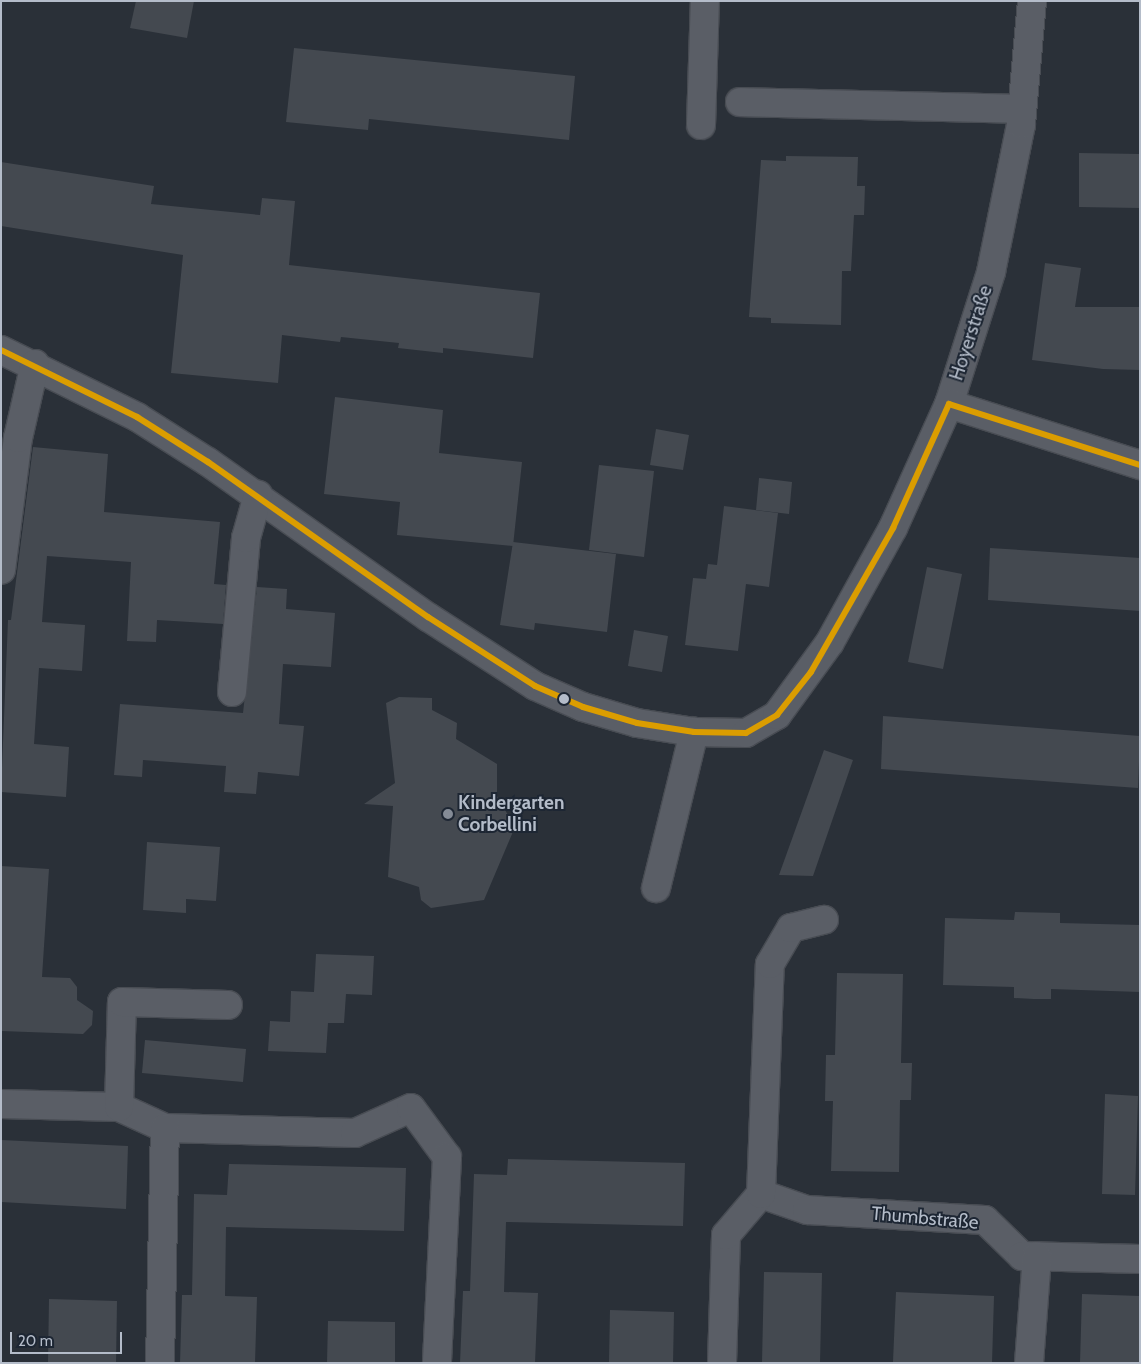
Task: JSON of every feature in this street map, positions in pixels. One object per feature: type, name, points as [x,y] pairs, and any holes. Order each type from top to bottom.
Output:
[{"type":"street","points":[[701,125],[705,1]]},
{"type":"street","name":"Hoyerstraße","points":[[1,350],[35,364],[137,417],[258,494],[428,617],[535,686],[584,707],[619,718],[694,732],[746,732],[777,716],[811,672],[893,528],[949,404],[991,272],[1022,109],[1032,1]]},
{"type":"street","points":[[740,102],[1022,109]]},
{"type":"street","points":[[1,570],[18,438],[35,364]]},
{"type":"street","points":[[949,404],[1140,465]]},
{"type":"street","points":[[232,692],[246,538],[258,494]]},
{"type":"street","points":[[656,888],[694,732]]},
{"type":"street","points":[[722,1363],[726,1235],[760,1194],[770,964],[791,928],[824,920]]},
{"type":"street","points":[[119,1107],[122,1002],[228,1006]]},
{"type":"street","points":[[1,1104],[119,1107],[165,1128],[355,1133],[411,1108],[447,1157],[437,1363]]},
{"type":"street","points":[[160,1363],[165,1128]]},
{"type":"street","name":"Thumbstraße","points":[[760,1194],[807,1210],[985,1220],[1022,1256],[1140,1259]]},
{"type":"street","points":[[1028,1363],[1037,1256]]},
{"type":"building","points":[[136,1],[194,1],[187,38],[130,28]]},
{"type":"building","points":[[294,48],[575,76],[569,140],[369,119],[368,130],[286,122]]},
{"type":"building","points":[[1079,153],[1140,154],[1140,208],[1079,207]]},
{"type":"building","points":[[786,156],[858,157],[857,186],[865,186],[864,215],[854,215],[851,271],[842,271],[841,325],[771,323],[771,318],[749,317],[761,160],[786,161]]},
{"type":"building","points":[[1,162],[154,186],[151,204],[260,215],[262,198],[295,201],[289,265],[540,293],[533,358],[443,348],[443,353],[398,348],[399,343],[341,337],[340,342],[282,335],[278,383],[171,373],[183,255],[1,226]]},
{"type":"building","points":[[1045,263],[1081,268],[1075,307],[1140,307],[1140,370],[1103,369],[1032,360]]},
{"type":"building","points":[[335,397],[443,410],[439,453],[522,462],[513,546],[397,535],[400,502],[324,494]]},
{"type":"building","points":[[656,429],[689,435],[683,470],[650,465]]},
{"type":"building","points":[[33,447],[108,454],[104,512],[220,522],[214,584],[226,585],[223,624],[157,620],[156,642],[127,641],[131,562],[47,556],[42,622],[85,625],[82,671],[39,668],[34,744],[69,747],[66,797],[1,792],[8,620],[11,620]]},
{"type":"building","points":[[599,465],[654,471],[644,557],[589,550]]},
{"type":"building","points":[[759,478],[792,482],[789,514],[756,510]]},
{"type":"building","points":[[724,506],[778,513],[769,587],[746,584],[738,651],[685,645],[693,578],[706,579],[708,564],[717,565]]},
{"type":"building","points":[[513,542],[616,554],[607,632],[535,623],[534,630],[500,625]]},
{"type":"building","points":[[990,548],[1140,558],[1140,611],[988,600]]},
{"type":"building","points":[[927,567],[962,574],[943,669],[908,662]]},
{"type":"building","points":[[257,587],[287,589],[286,609],[335,613],[331,667],[283,664],[279,724],[304,726],[299,776],[258,772],[256,794],[224,792],[226,766],[143,760],[142,777],[114,775],[120,704],[243,713]]},
{"type":"building","points":[[634,630],[668,636],[662,672],[628,666]]},
{"type":"building","name":"Kindergarten Corbellini","points":[[399,697],[432,698],[432,710],[457,723],[456,739],[497,764],[497,796],[515,827],[484,900],[431,908],[421,900],[419,887],[388,877],[393,806],[364,804],[395,783],[386,703]]},
{"type":"building","points":[[883,716],[1140,736],[1138,788],[881,769]]},
{"type":"building","points":[[824,750],[853,760],[813,876],[779,875]]},
{"type":"building","points":[[147,842],[220,847],[216,901],[186,899],[186,913],[143,910]]},
{"type":"building","points":[[1,866],[49,869],[42,977],[70,978],[77,987],[77,1000],[93,1011],[92,1025],[83,1034],[1,1031]]},
{"type":"building","points":[[1015,912],[1060,913],[1060,923],[1140,925],[1140,992],[1051,989],[1051,999],[1034,999],[1014,998],[1014,987],[943,985],[945,918],[1014,920]]},
{"type":"building","points":[[316,954],[374,956],[372,995],[346,994],[344,1023],[328,1023],[326,1053],[268,1051],[270,1021],[290,1022],[291,991],[314,992]]},
{"type":"building","points":[[837,973],[903,974],[901,1063],[912,1063],[911,1100],[900,1100],[899,1172],[831,1171],[833,1101],[825,1101],[826,1055],[835,1055]]},
{"type":"building","points":[[145,1040],[246,1049],[243,1082],[142,1073]]},
{"type":"building","points":[[1105,1094],[1138,1096],[1135,1195],[1102,1194]]},
{"type":"building","points":[[1,1140],[128,1146],[126,1209],[1,1202]]},
{"type":"building","points":[[508,1159],[685,1163],[683,1226],[506,1222],[504,1292],[538,1293],[535,1363],[460,1363],[463,1291],[470,1291],[474,1174],[507,1175]]},
{"type":"building","points":[[229,1164],[406,1168],[404,1231],[226,1227],[225,1296],[257,1297],[255,1363],[180,1363],[182,1295],[192,1295],[194,1194],[227,1195]]},
{"type":"building","points":[[764,1272],[822,1273],[820,1363],[762,1363]]},
{"type":"building","points":[[896,1292],[994,1296],[992,1363],[893,1362]]},
{"type":"building","points":[[1082,1294],[1140,1296],[1140,1363],[1080,1363]]},
{"type":"building","points":[[49,1299],[117,1301],[116,1363],[48,1363]]},
{"type":"building","points":[[610,1310],[674,1312],[673,1363],[609,1363]]},
{"type":"building","points":[[328,1321],[395,1322],[395,1363],[327,1363]]},
{"type":"transit line","points":[[1,350],[137,417],[208,462],[428,617],[535,686],[583,707],[637,723],[694,732],[746,733],[777,715],[811,672],[893,528],[949,404],[1140,465]]},
{"type":"place","name":"Kindergarten Corbellini","points":[[448,814]]}]
